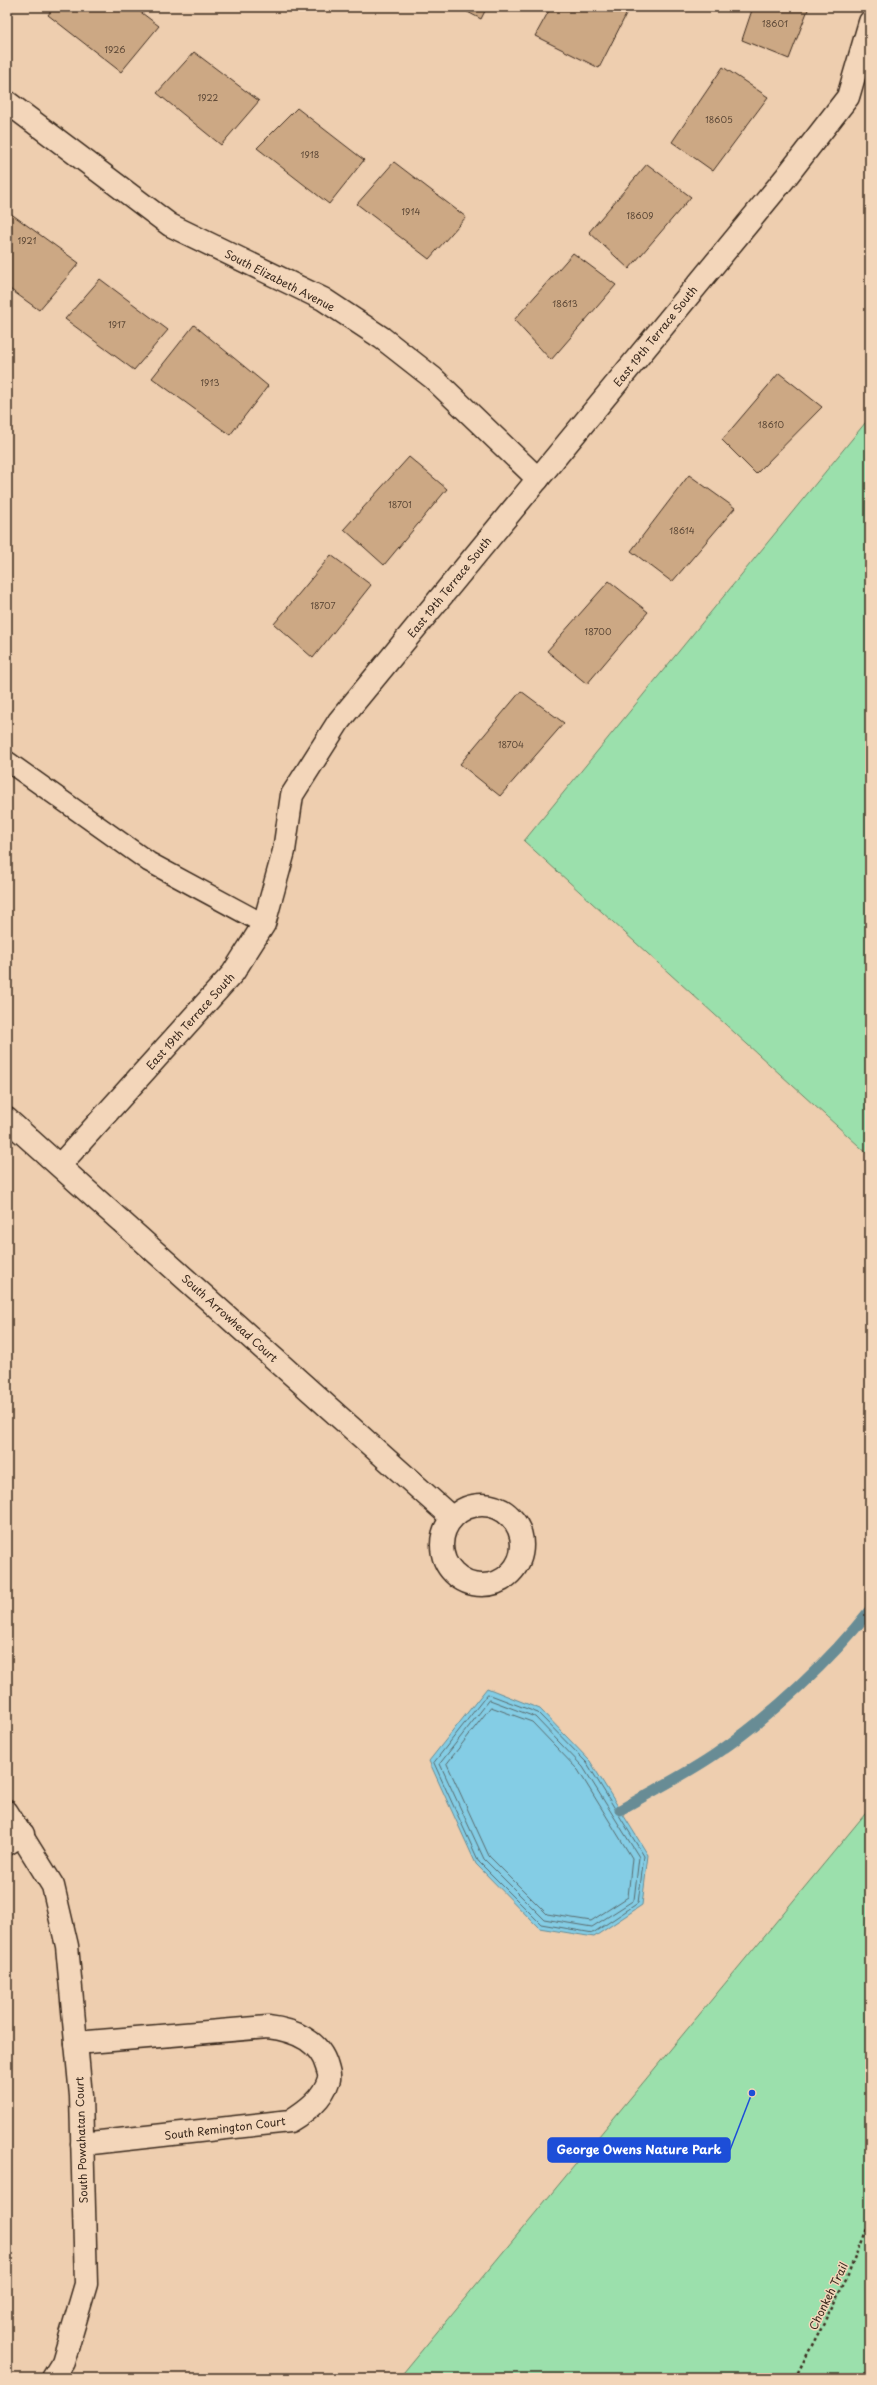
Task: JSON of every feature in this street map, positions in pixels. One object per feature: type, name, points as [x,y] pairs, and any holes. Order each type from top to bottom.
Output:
[{"type":"street","name":"East 19th Terrace South","points":[[60,1165],[233,973],[264,924],[284,851],[292,795],[339,720],[781,183],[848,97],[870,22]]},
{"type":"street","name":"South Elizabeth Avenue","points":[[7,102],[170,225],[323,299],[382,338],[433,378],[538,479]]},
{"type":"street","name":"South Arrowhead Court","points":[[7,1119],[452,1518]]},
{"type":"street","name":"South Powahatan Court","points":[[7,1812],[15,1839],[53,1886],[66,1946],[82,2096],[86,2284],[63,2362],[53,2378]]},
{"type":"street","name":"South Remington Court","points":[[76,2043],[268,2027],[286,2030],[310,2041],[324,2056],[330,2078],[317,2100],[307,2110],[290,2121],[82,2144]]},
{"type":"lane","points":[[7,761],[149,862],[264,924]]},
{"type":"path","name":"Chonkeh Trail","points":[[795,2378],[847,2278],[870,2218]]},
{"type":"green space","points":[[870,417],[870,1156],[524,841]]},
{"type":"green space","points":[[870,1808],[870,2378],[399,2378]]},
{"type":"water","points":[[487,1688],[540,1709],[590,1761],[648,1855],[642,1905],[594,1937],[539,1928],[476,1864],[429,1761]]},
{"type":"building","points":[[54,7],[134,7],[159,26],[121,72],[48,15]]},
{"type":"building","points":[[458,7],[487,7],[481,19]]},
{"type":"building","points":[[551,7],[630,7],[599,68],[535,36]]},
{"type":"building","points":[[753,7],[809,7],[789,59],[742,40]]},
{"type":"building","points":[[194,52],[259,101],[221,145],[157,93]]},
{"type":"building","points":[[723,67],[768,97],[713,171],[672,142]]},
{"type":"building","points":[[297,108],[364,160],[329,204],[257,148]]},
{"type":"building","points":[[394,162],[466,217],[429,259],[357,204]]},
{"type":"building","points":[[647,164],[691,197],[629,269],[589,232]]},
{"type":"building","points":[[10,213],[79,263],[39,310],[7,287],[7,218]]},
{"type":"building","points":[[573,253],[616,285],[551,360],[514,320]]},
{"type":"building","points":[[100,279],[168,330],[134,370],[65,319]]},
{"type":"building","points":[[194,325],[268,386],[230,435],[152,378]]},
{"type":"building","points":[[779,373],[822,407],[756,474],[722,440]]},
{"type":"building","points":[[409,457],[447,489],[384,565],[344,529]]},
{"type":"building","points":[[689,475],[735,508],[672,582],[631,551]]},
{"type":"building","points":[[331,555],[371,585],[313,658],[274,624]]},
{"type":"building","points":[[609,581],[648,612],[587,684],[547,651]]},
{"type":"building","points":[[521,691],[564,723],[500,796],[460,764]]},
{"type":"waterway","points":[[620,1810],[706,1761],[758,1722],[799,1687],[837,1649],[870,1610]]},
{"type":"place","name":"George Owens Nature Park","points":[[752,2093]]}]
